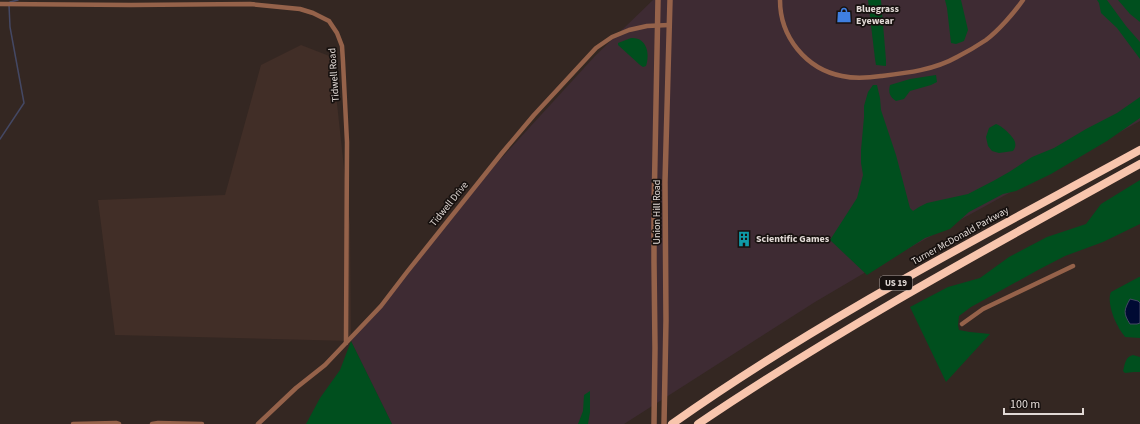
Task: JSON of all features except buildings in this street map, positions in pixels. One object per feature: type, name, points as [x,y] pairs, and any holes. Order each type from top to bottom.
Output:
[{"type":"highway","name":"Turner McDonald Parkway","points":[[672,424],[765,362],[853,308],[1140,149]]},
{"type":"highway","name":"US 19","points":[[698,424],[789,364],[861,321],[1140,164]]},
{"type":"street","name":"Union Hill Road","points":[[654,424],[656,348],[654,209],[658,0]]},
{"type":"street","name":"Union Hill Road","points":[[664,424],[666,320],[665,182],[670,0]]},
{"type":"street","points":[[780,0],[781,17],[785,28],[792,42],[804,57],[820,68],[834,74],[850,78],[860,78],[913,72],[933,67],[957,57],[986,40],[1000,28],[1023,0]]},
{"type":"street","name":"Tidwell Road","points":[[0,4],[250,4],[300,9],[313,13],[329,21],[337,32],[342,46],[343,62],[347,142],[346,343]]},
{"type":"street","name":"Tidwell Drive","points":[[258,424],[296,388],[325,365],[381,306],[502,152],[591,53],[607,40],[618,34],[640,27],[669,25]]},
{"type":"street","points":[[962,324],[983,309],[1073,266]]},
{"type":"street","points":[[73,424],[119,424]]},
{"type":"street","points":[[152,424],[202,424]]},
{"type":"shaded area","points":[[653,0],[1140,0],[1140,121],[871,269],[815,302],[624,424],[392,424],[351,341],[476,186],[595,56]]},
{"type":"shaded area","points":[[301,45],[332,57],[350,224],[351,341],[115,335],[98,200],[225,195],[261,65]]},
{"type":"green space","points":[[868,0],[881,0],[886,66],[876,65]]},
{"type":"green space","points":[[945,0],[961,0],[968,30],[964,41],[956,44],[951,43]]},
{"type":"green space","points":[[1097,0],[1107,0],[1140,42],[1140,59],[1117,28],[1101,13]]},
{"type":"green space","points":[[1118,0],[1140,0],[1140,22],[1130,14]]},
{"type":"green space","points":[[631,38],[636,38],[644,43],[648,56],[646,66],[643,67],[640,65],[618,45],[618,43]]},
{"type":"green space","points":[[936,75],[937,82],[910,91],[904,99],[896,101],[890,94],[890,85],[910,79]]},
{"type":"green space","points":[[873,85],[877,85],[881,110],[896,155],[910,208],[913,211],[927,203],[968,194],[1009,172],[1032,157],[1054,148],[1117,113],[1140,97],[1140,118],[1107,141],[1051,174],[1016,191],[1003,194],[969,212],[950,229],[925,238],[867,275],[830,240],[857,198],[863,175],[861,150],[864,106],[868,92]]},
{"type":"green space","points":[[996,124],[1007,132],[1014,140],[1015,148],[1013,151],[999,153],[992,151],[988,146],[986,137],[989,128]]},
{"type":"green space","points":[[1140,180],[1140,224],[1103,242],[1065,256],[971,307],[959,316],[959,330],[990,334],[946,382],[910,307],[948,287],[980,278],[1009,257],[1047,237],[1086,224],[1101,204]]},
{"type":"green space","points":[[1139,277],[1140,338],[1125,337],[1116,323],[1110,304],[1110,295],[1111,292]]},
{"type":"green space","points":[[351,341],[392,424],[306,424],[320,398],[340,370]]},
{"type":"green space","points":[[1133,355],[1140,357],[1140,372],[1125,373],[1123,371],[1126,361],[1128,357]]},
{"type":"green space","points":[[590,391],[590,412],[588,424],[578,424],[583,411],[584,395]]},
{"type":"water","points":[[1130,299],[1140,303],[1140,323],[1130,324],[1126,317],[1125,312]]},
{"type":"waterway","points":[[10,2],[18,0]]},
{"type":"waterway","points":[[0,139],[24,103],[10,27],[9,5]]},
{"type":"place","name":"Bluegrass Eyewear","points":[[844,15]]},
{"type":"place","name":"Scientific Games","points":[[744,239]]}]
